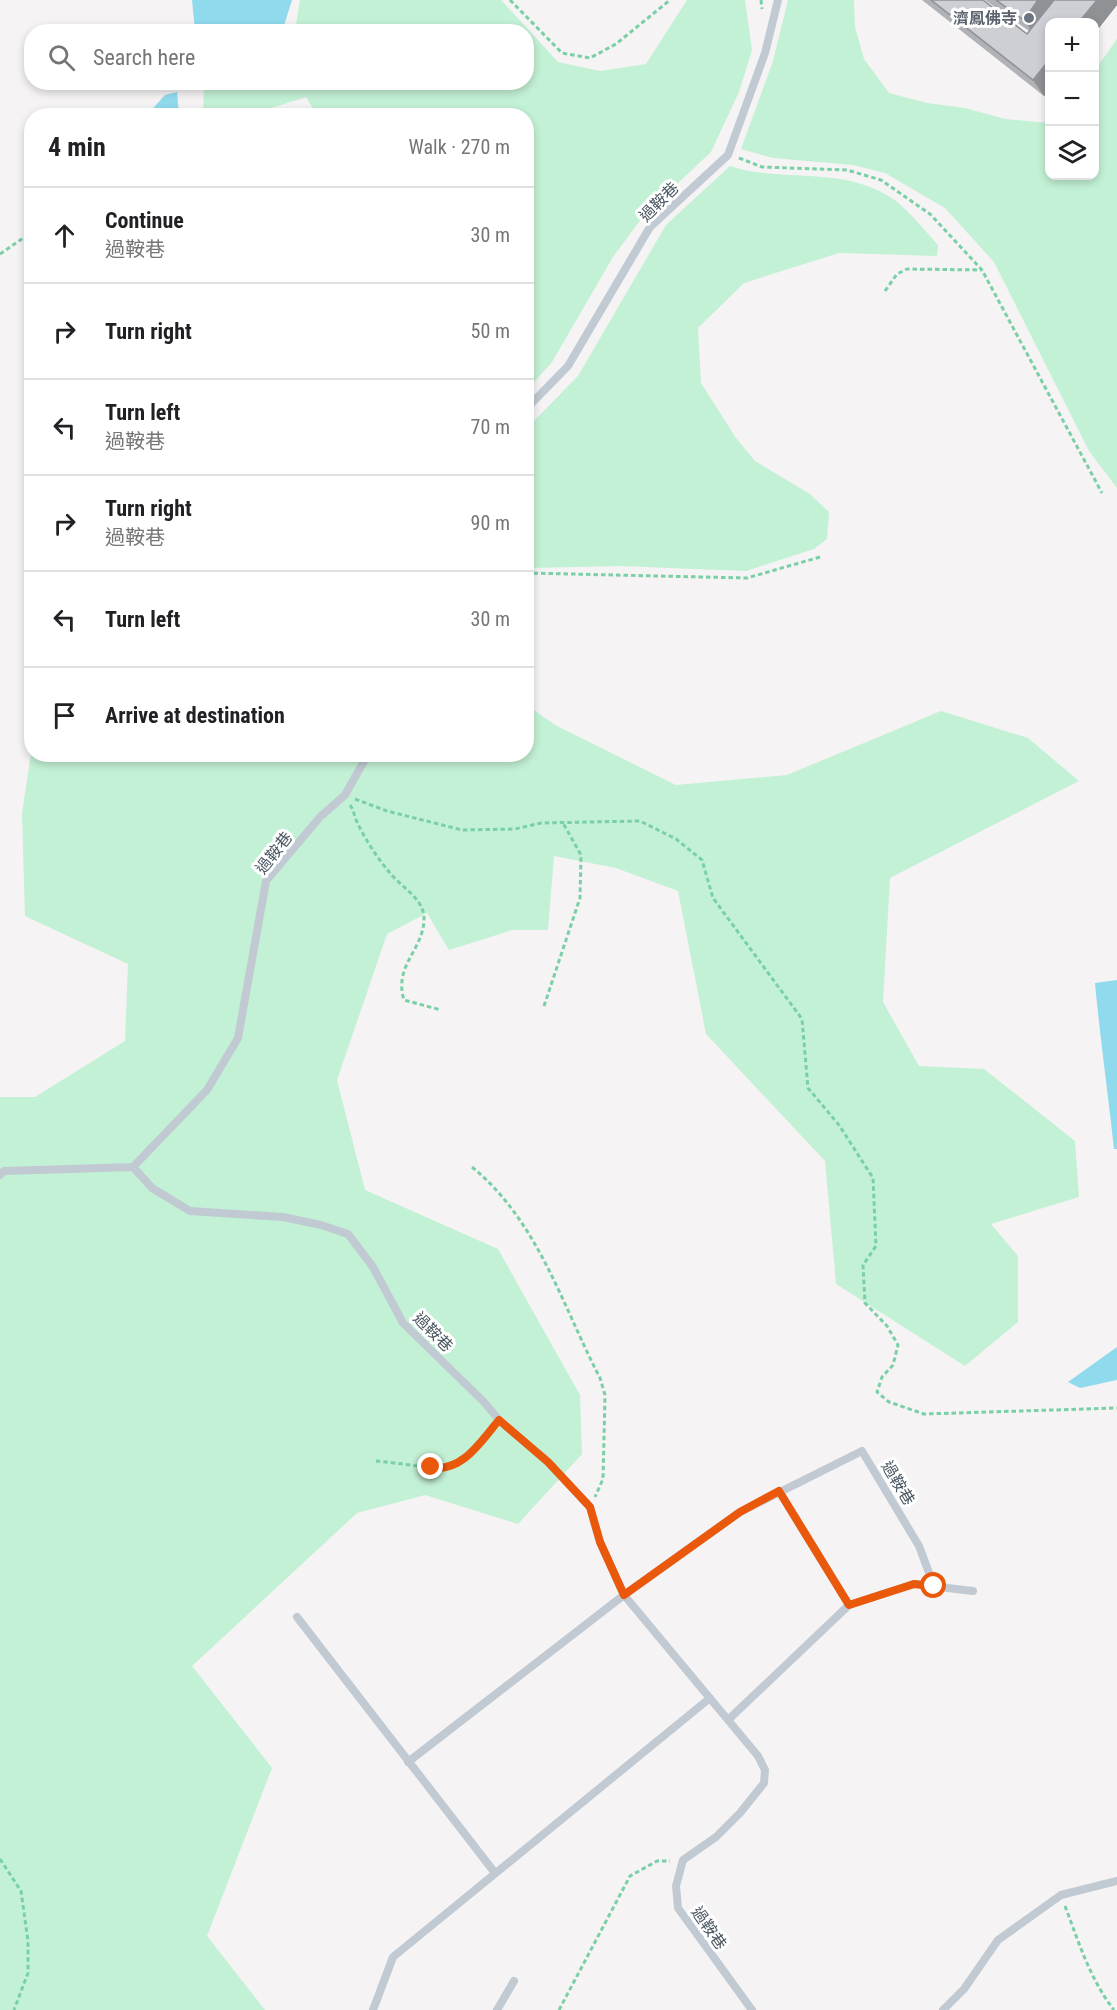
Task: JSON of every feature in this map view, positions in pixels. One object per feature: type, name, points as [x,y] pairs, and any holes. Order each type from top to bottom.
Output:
[{"type":"lane","name":"過鞍巷","points":[[534,402],[568,366],[650,227],[728,155],[765,53],[778,0]]},
{"type":"lane","name":"過鞍巷","points":[[364,762],[345,795],[320,817],[266,881],[238,1038],[207,1090],[133,1167],[152,1188],[190,1211],[283,1217],[321,1225],[348,1234],[373,1267],[403,1323],[499,1420],[548,1462],[590,1507],[600,1542],[624,1595],[758,1756],[765,1770],[764,1783],[732,1821],[684,1860],[676,1886],[678,1908],[752,2010]]},
{"type":"lane","points":[[0,1174],[4,1171],[133,1167]]},
{"type":"lane","name":"過鞍巷","points":[[408,1762],[624,1595],[740,1512],[862,1451],[919,1546],[934,1586]]},
{"type":"lane","points":[[779,1491],[849,1605]]},
{"type":"lane","points":[[728,1720],[849,1605],[914,1584],[972,1591]]},
{"type":"lane","points":[[297,1617],[495,1873]]},
{"type":"lane","points":[[373,2010],[393,1957],[710,1698]]},
{"type":"lane","points":[[943,2010],[964,1989],[998,1940],[1061,1895],[1117,1881]]},
{"type":"lane","points":[[497,2010],[514,1981]]},
{"type":"path","points":[[510,0],[534,24]]},
{"type":"path","points":[[534,24],[562,53],[590,58],[615,44],[670,0]]},
{"type":"path","points":[[728,155],[762,167],[847,170],[880,180],[930,214],[982,270],[1102,493]]},
{"type":"path","points":[[0,254],[24,238]]},
{"type":"path","points":[[885,291],[897,274],[907,269],[982,270]]},
{"type":"path","points":[[534,573],[747,578],[820,557]]},
{"type":"path","points":[[345,795],[387,811],[462,830],[515,829],[541,823],[640,821],[676,839],[702,860],[713,898],[802,1019],[808,1088],[839,1125],[873,1178],[876,1246],[863,1265],[865,1303],[887,1326],[898,1345],[893,1365],[882,1377],[877,1392],[889,1402],[924,1414],[1117,1408]]},
{"type":"path","points":[[345,795],[357,822],[385,866],[418,901],[424,916],[419,941],[405,964],[400,988],[404,1000],[441,1010]]},
{"type":"path","points":[[544,1006],[580,898],[581,855],[563,823]]},
{"type":"path","points":[[472,1167],[507,1199],[540,1251],[600,1378],[605,1395],[603,1479],[590,1507]]},
{"type":"path","points":[[376,1461],[418,1464],[444,1469],[458,1464],[499,1420]]},
{"type":"path","points":[[0,1859],[21,1891],[28,1941],[28,1974],[14,2010]]},
{"type":"path","points":[[558,2010],[630,1876],[657,1861],[684,1860]]},
{"type":"path","points":[[1061,1895],[1085,1960],[1102,1994],[1114,2010]]},
{"type":"green space","points":[[300,0],[501,0],[523,24],[296,24]]},
{"type":"green space","points":[[687,0],[745,0],[752,50],[739,92],[711,152],[644,215],[613,257],[552,362],[534,382],[534,108],[313,108],[306,97],[271,108],[203,108],[204,90],[534,90],[534,36],[558,62],[600,71],[646,64]]},
{"type":"green space","points":[[788,0],[854,0],[855,27],[864,59],[889,93],[927,103],[965,108],[1005,119],[1045,123],[1045,180],[1099,180],[1099,64],[1117,39],[1117,488],[1089,451],[994,262],[945,208],[885,173],[853,165],[773,158],[741,149],[773,61]]},
{"type":"green space","points":[[730,166],[772,174],[835,178],[856,182],[896,201],[938,245],[937,256],[839,253],[744,283],[698,328],[701,383],[736,438],[755,461],[810,494],[829,512],[827,539],[814,549],[746,571],[620,566],[534,568],[534,421],[578,376],[666,225]]},
{"type":"green space","points":[[534,710],[555,725],[676,785],[787,775],[941,711],[1028,738],[1079,781],[890,878],[883,1002],[919,1066],[984,1069],[1075,1141],[1079,1197],[991,1224],[1018,1256],[1018,1322],[965,1366],[836,1284],[825,1161],[706,1034],[678,891],[616,868],[554,856],[548,930],[512,930],[449,950],[427,913],[387,934],[337,1080],[365,1190],[498,1249],[580,1395],[582,1454],[518,1524],[425,1495],[357,1513],[192,1666],[272,1768],[207,1936],[265,2010],[0,2010],[0,1097],[35,1097],[125,1041],[128,964],[25,916],[22,813],[30,762],[534,762]]},
{"type":"water","points":[[192,0],[292,0],[284,24],[194,24]]},
{"type":"water","points":[[177,92],[178,108],[153,108],[165,95]]},
{"type":"water","points":[[1117,980],[1117,1149],[1114,1149],[1095,983]]},
{"type":"water","points":[[1117,1347],[1117,1380],[1080,1388],[1068,1382]]},
{"type":"building","points":[[931,0],[983,0],[1027,34],[1054,0],[1097,0],[1082,18],[1045,18],[1045,65],[1033,80]]},
{"type":"building","points":[[996,0],[1038,0],[1024,20]]},
{"type":"place","name":"濟鳳佛寺","points":[[1029,18]]},
{"type":"route","points":[[431,1467],[444,1469],[458,1464],[499,1420],[548,1462],[590,1507],[600,1542],[624,1595],[740,1512],[779,1491],[849,1605],[914,1584],[934,1586]]}]
